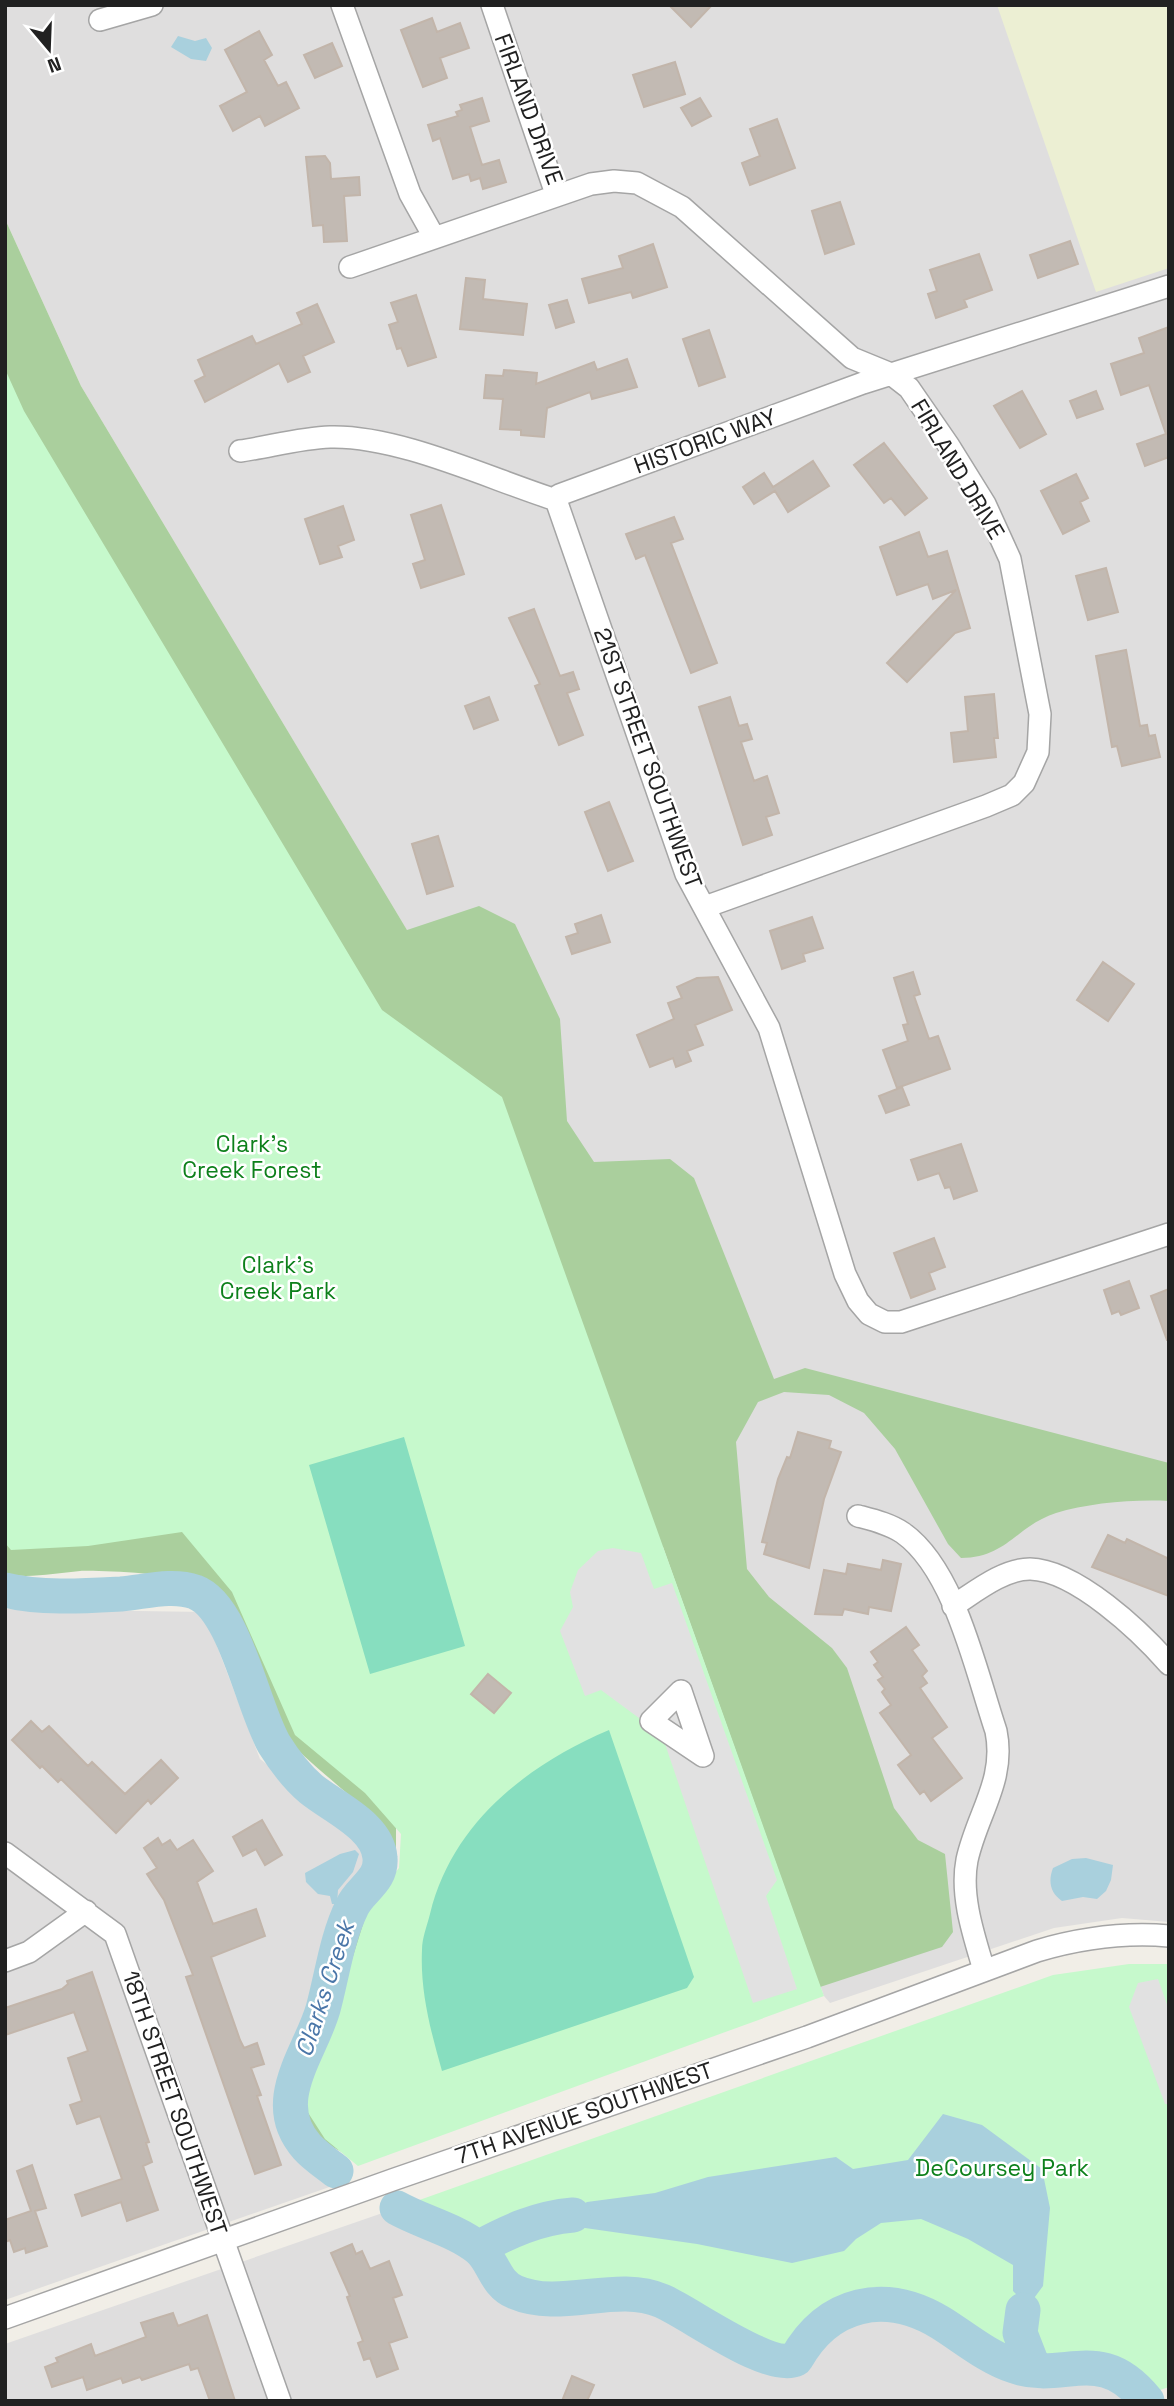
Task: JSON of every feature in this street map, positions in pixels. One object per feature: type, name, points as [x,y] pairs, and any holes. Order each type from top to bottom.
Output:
[{"type":"street","points":[[100,20],[152,5]]},
{"type":"street","points":[[342,5],[410,194],[434,237]]},
{"type":"street","name":"FIRLAND DRIVE","points":[[492,5],[556,194],[614,181],[637,183],[664,197],[706,227],[852,359],[891,374],[909,388],[950,446],[985,504],[1010,559],[1040,714],[1038,752],[1034,767],[1024,783],[1012,794],[995,802],[705,907]]},
{"type":"street","points":[[350,267],[556,194]]},
{"type":"street","name":"HISTORIC WAY","points":[[556,500],[559,495],[891,374],[1169,286]]},
{"type":"street","points":[[240,451],[329,437],[355,439],[413,451],[556,500]]},
{"type":"street","name":"21ST STREET SOUTHWEST","points":[[556,500],[686,874],[762,1012],[845,1274],[858,1301],[877,1319],[891,1323],[925,1315],[1169,1234]]},
{"type":"street","points":[[858,1516],[903,1533],[924,1554],[953,1606],[999,1747],[996,1779],[966,1862],[965,1892],[984,1970]]},
{"type":"street","points":[[953,1606],[984,1586],[1010,1574],[1030,1569],[1052,1575],[1096,1598],[1122,1617],[1169,1664]]},
{"type":"street","points":[[681,1691],[703,1756],[651,1721],[681,1691]]},
{"type":"street","name":"18TH STREET SOUTHWEST","points":[[5,1853],[115,1934],[280,2401]]},
{"type":"street","points":[[5,1961],[29,1952],[86,1911]]},
{"type":"street","name":"7TH AVENUE SOUTHWEST","points":[[5,2318],[337,2199],[807,2037],[984,1970],[1071,1941],[1144,1934],[1169,1936]]},
{"type":"shaded area","points":[[5,5],[1169,5],[1169,1922],[1122,1918],[1054,1928],[830,2003],[824,1996],[502,1097],[438,982],[81,386],[5,219]]},
{"type":"shaded area","points":[[613,1548],[641,1553],[654,1589],[672,1583],[777,1880],[766,1896],[797,1989],[753,2003],[662,1735],[601,1690],[585,1696],[560,1631],[573,1607],[570,1592],[578,1570],[598,1551]]},
{"type":"shaded area","points":[[5,1609],[204,1612],[260,1759],[365,1842],[372,1869],[347,1898],[279,2095],[287,2132],[341,2183],[5,2300]]},
{"type":"shaded area","points":[[1158,1979],[1169,2010],[1169,2104],[1165,2104],[1129,2007],[1138,1983]]},
{"type":"shaded area","points":[[397,2208],[478,2248],[499,2280],[520,2294],[563,2298],[632,2293],[659,2299],[750,2350],[779,2361],[796,2359],[813,2331],[843,2313],[857,2307],[898,2306],[917,2311],[993,2357],[1016,2367],[1096,2368],[1113,2372],[1128,2381],[1147,2401],[5,2401],[5,2344]]},
{"type":"green space","points":[[997,5],[1169,5],[1169,268],[1096,292]]},
{"type":"green space","name":"Clark's Creek Park","points":[[5,219],[81,386],[407,930],[479,906],[515,924],[560,1019],[567,1121],[594,1162],[670,1159],[694,1178],[774,1379],[805,1368],[1169,1463],[1169,1501],[1112,1502],[1056,1513],[1042,1519],[990,1553],[961,1558],[948,1544],[895,1449],[864,1413],[829,1395],[784,1392],[758,1402],[736,1442],[747,1569],[769,1597],[832,1648],[847,1668],[894,1808],[918,1840],[945,1854],[953,1932],[942,1947],[820,1987],[663,1547],[396,1820],[396,1880],[346,2154],[325,2142],[308,2126],[301,2110],[300,2090],[329,2020],[355,1918],[391,1866],[391,1845],[385,1833],[360,1805],[284,1735],[240,1629],[231,1613],[207,1589],[191,1581],[169,1576],[136,1573],[80,1571],[33,1576],[5,1574]]},
{"type":"green space","name":"Clark's Creek Park","points":[[5,369],[24,411],[382,1010],[502,1097],[824,1996],[358,2166],[325,2139],[305,2108],[307,2075],[329,2033],[370,1902],[399,1868],[401,1834],[365,1793],[295,1735],[232,1592],[182,1532],[88,1546],[11,1550],[5,1543]]},
{"type":"green space","points":[[404,1437],[465,1646],[370,1674],[309,1465]]},
{"type":"green space","points":[[609,1730],[694,1977],[687,1988],[442,2071],[427,2012],[422,1966],[424,1936],[441,1881],[456,1852],[475,1825],[497,1801],[550,1761]]},
{"type":"green space","name":"DeCoursey Park","points":[[1129,1964],[1169,1964],[1169,2387],[1142,2396],[1126,2382],[1097,2370],[1037,2370],[1008,2365],[940,2323],[919,2312],[898,2306],[878,2304],[841,2314],[824,2325],[809,2340],[796,2359],[784,2361],[768,2357],[749,2350],[675,2307],[645,2296],[609,2294],[555,2299],[520,2294],[500,2280],[489,2260],[478,2248],[459,2236],[397,2208],[1053,1975]]},
{"type":"water","points":[[178,36],[195,41],[206,38],[212,48],[206,61],[191,59],[171,47]]},
{"type":"water","points":[[355,1850],[359,1854],[353,1872],[338,1890],[337,1904],[332,1904],[330,1896],[318,1894],[306,1882],[305,1873],[340,1854]]},
{"type":"water","points":[[1086,1858],[1113,1865],[1106,1891],[1097,1899],[1083,1897],[1062,1901],[1051,1886],[1053,1868],[1072,1859]]},
{"type":"water","points":[[943,2114],[982,2125],[1042,2169],[1050,2208],[1043,2286],[1026,2309],[1023,2310],[1020,2298],[1013,2291],[1013,2265],[968,2239],[921,2219],[881,2223],[856,2239],[844,2251],[792,2263],[697,2244],[585,2228],[576,2223],[573,2215],[576,2208],[587,2202],[655,2193],[708,2177],[836,2157],[853,2169],[908,2160]]},
{"type":"building","points":[[669,5],[712,5],[691,27]]},
{"type":"building","points":[[432,18],[437,32],[460,23],[469,48],[440,58],[447,78],[423,87],[401,30]]},
{"type":"building","points":[[259,31],[272,55],[264,60],[278,86],[286,82],[299,108],[265,126],[260,116],[233,131],[220,106],[247,92],[225,50]]},
{"type":"building","points":[[332,43],[342,66],[315,78],[304,55]]},
{"type":"building","points":[[675,62],[685,94],[644,107],[633,75]]},
{"type":"building","points":[[482,98],[489,121],[470,127],[482,165],[499,160],[506,182],[483,189],[480,178],[471,181],[469,174],[453,179],[440,138],[433,141],[428,125],[458,116],[456,112],[462,110],[460,105]]},
{"type":"building","points":[[700,98],[711,116],[692,126],[681,108]]},
{"type":"building","points":[[777,119],[795,168],[750,185],[742,163],[760,156],[750,129]]},
{"type":"building","points":[[325,156],[330,163],[331,179],[359,177],[360,195],[344,196],[347,241],[324,242],[323,225],[313,226],[306,157]]},
{"type":"building","points":[[840,202],[854,244],[825,254],[812,211]]},
{"type":"building","points":[[1070,241],[1078,264],[1038,278],[1030,255]]},
{"type":"building","points":[[653,244],[667,287],[633,298],[631,292],[589,303],[582,279],[623,268],[619,256]]},
{"type":"building","points":[[979,254],[992,290],[964,300],[967,307],[936,318],[928,294],[937,291],[930,270]]},
{"type":"building","points":[[466,278],[485,280],[483,299],[527,304],[523,335],[460,329]]},
{"type":"building","points":[[416,295],[436,357],[408,366],[401,348],[397,349],[389,325],[398,322],[391,303]]},
{"type":"building","points":[[567,300],[574,322],[556,328],[549,305]]},
{"type":"building","points":[[317,304],[334,342],[303,356],[310,372],[288,382],[279,363],[205,402],[195,381],[205,376],[198,360],[252,336],[256,344],[302,324],[297,313]]},
{"type":"building","points":[[1169,327],[1169,457],[1145,466],[1137,444],[1166,434],[1149,385],[1121,395],[1111,364],[1144,353],[1139,338]]},
{"type":"building","points":[[709,330],[725,377],[699,386],[683,339]]},
{"type":"building","points":[[627,359],[637,387],[592,399],[590,392],[547,408],[544,437],[521,435],[521,430],[500,429],[503,399],[484,398],[486,375],[503,376],[504,370],[537,373],[536,384],[594,362],[597,370]]},
{"type":"building","points":[[1022,391],[1046,434],[1020,448],[994,406]]},
{"type":"building","points":[[1096,391],[1103,409],[1077,418],[1070,401]]},
{"type":"building","points":[[884,443],[927,498],[905,515],[891,498],[884,503],[854,465]]},
{"type":"building","points":[[813,461],[829,486],[788,512],[775,491],[754,504],[743,487],[764,473],[773,487]]},
{"type":"building","points":[[1076,474],[1088,498],[1080,502],[1089,521],[1063,534],[1041,491]]},
{"type":"building","points":[[441,505],[464,574],[421,588],[413,564],[425,560],[411,515]]},
{"type":"building","points":[[343,506],[354,540],[338,546],[342,557],[320,564],[305,519]]},
{"type":"building","points":[[674,517],[683,539],[671,543],[717,663],[691,673],[645,555],[636,559],[626,534]]},
{"type":"building","points":[[919,532],[928,557],[947,551],[970,628],[955,633],[907,682],[887,663],[956,590],[933,599],[928,584],[897,595],[880,547]]},
{"type":"building","points":[[1106,568],[1118,612],[1088,620],[1076,576]]},
{"type":"building","points":[[534,609],[560,676],[573,672],[579,689],[567,693],[583,735],[559,745],[535,686],[540,684],[509,618]]},
{"type":"building","points":[[1126,650],[1140,726],[1147,725],[1149,736],[1155,735],[1160,757],[1122,766],[1117,746],[1112,747],[1096,656]]},
{"type":"building","points":[[994,694],[998,738],[994,738],[996,757],[954,762],[951,733],[968,731],[965,697]]},
{"type":"building","points":[[489,697],[498,720],[474,729],[465,706]]},
{"type":"building","points":[[730,697],[739,726],[747,724],[752,739],[741,742],[754,781],[767,776],[779,813],[766,817],[772,835],[743,845],[699,707]]},
{"type":"building","points":[[609,802],[633,861],[608,871],[585,812]]},
{"type":"building","points":[[438,836],[453,886],[427,894],[412,844]]},
{"type":"building","points":[[601,915],[610,942],[572,954],[566,937],[578,933],[575,924]]},
{"type":"building","points":[[812,917],[823,948],[803,954],[805,961],[782,969],[770,931]]},
{"type":"building","points":[[1103,962],[1134,984],[1108,1021],[1077,1000]]},
{"type":"building","points":[[913,972],[920,994],[914,996],[929,1039],[938,1036],[950,1069],[897,1088],[883,1050],[908,1041],[903,1025],[908,1024],[894,978]]},
{"type":"building","points":[[718,977],[732,1010],[695,1025],[703,1045],[687,1051],[691,1061],[676,1067],[673,1058],[650,1067],[637,1035],[674,1019],[668,1003],[682,998],[677,987],[697,978]]},
{"type":"building","points":[[902,1087],[909,1105],[886,1113],[879,1096]]},
{"type":"building","points":[[961,1144],[977,1191],[954,1199],[950,1187],[945,1188],[939,1173],[918,1180],[911,1160]]},
{"type":"building","points":[[934,1238],[945,1267],[929,1273],[935,1289],[911,1298],[894,1253]]},
{"type":"building","points":[[1129,1281],[1139,1308],[1121,1315],[1119,1311],[1112,1314],[1104,1290]]},
{"type":"building","points":[[1169,1289],[1169,1340],[1167,1340],[1151,1296]]},
{"type":"building","points":[[798,1432],[831,1441],[829,1448],[841,1452],[824,1499],[809,1568],[764,1554],[767,1543],[762,1542],[778,1479],[787,1457],[790,1458]]},
{"type":"building","points":[[1108,1535],[1125,1543],[1127,1539],[1169,1559],[1169,1596],[1092,1567]]},
{"type":"building","points":[[883,1560],[901,1564],[891,1611],[869,1607],[868,1614],[844,1609],[842,1615],[815,1614],[824,1570],[846,1574],[848,1564],[881,1570]]},
{"type":"building","points":[[906,1627],[919,1645],[912,1650],[927,1671],[922,1676],[927,1683],[920,1688],[947,1727],[932,1738],[962,1778],[931,1801],[924,1791],[920,1794],[898,1765],[911,1755],[880,1713],[891,1705],[882,1692],[885,1689],[878,1680],[883,1677],[874,1665],[878,1662],[871,1652]]},
{"type":"building","points":[[488,1674],[511,1693],[494,1713],[471,1694]]},
{"type":"building","points":[[31,1721],[42,1732],[49,1726],[88,1766],[92,1762],[125,1794],[161,1760],[178,1778],[151,1804],[148,1800],[116,1833],[61,1779],[58,1782],[42,1766],[40,1768],[12,1740]]},
{"type":"building","points":[[262,1820],[282,1855],[265,1865],[256,1849],[243,1856],[233,1837]]},
{"type":"building","points":[[158,1838],[162,1845],[170,1840],[177,1850],[193,1840],[213,1871],[197,1882],[213,1924],[256,1909],[265,1936],[211,1957],[240,2040],[244,2048],[257,2043],[264,2064],[251,2068],[261,2095],[257,2096],[281,2165],[255,2174],[186,1977],[193,1975],[164,1900],[147,1874],[157,1868],[144,1848]]},
{"type":"building","points":[[92,1972],[149,2142],[146,2143],[152,2162],[143,2166],[158,2210],[127,2221],[121,2202],[82,2216],[75,2195],[122,2179],[100,2116],[77,2124],[70,2105],[82,2101],[68,2058],[88,2051],[74,2012],[5,2035],[5,2008],[62,1989],[68,1984],[67,1981]]},
{"type":"building","points":[[32,2165],[46,2208],[35,2211],[47,2246],[26,2253],[25,2248],[14,2252],[10,2240],[5,2242],[5,2220],[31,2211],[17,2171]]},
{"type":"building","points":[[352,2244],[356,2254],[362,2251],[370,2269],[389,2261],[402,2295],[393,2298],[407,2337],[389,2343],[398,2369],[377,2377],[370,2358],[364,2360],[358,2343],[363,2341],[347,2297],[350,2296],[331,2253]]},
{"type":"building","points":[[173,2313],[178,2326],[207,2315],[235,2401],[210,2401],[198,2368],[191,2370],[189,2364],[142,2380],[140,2377],[123,2383],[121,2378],[87,2390],[83,2377],[52,2387],[45,2367],[58,2362],[56,2358],[91,2344],[95,2356],[146,2337],[141,2323]]},
{"type":"building","points":[[572,2376],[594,2385],[587,2401],[562,2401]]},
{"type":"waterway","name":"Clarks Creek","points":[[5,1590],[63,1596],[177,1589],[195,1592],[209,1601],[232,1637],[266,1727],[282,1756],[311,1789],[353,1818],[371,1836],[380,1858],[378,1873],[356,1901],[347,1919],[323,2009],[295,2078],[291,2095],[291,2113],[296,2130],[307,2147],[336,2171]]},
{"type":"waterway","name":"Clarks Creek","points":[[397,2208],[469,2242],[483,2253],[498,2278],[508,2288],[533,2297],[551,2299],[626,2294],[644,2296],[675,2307],[749,2350],[784,2361],[796,2359],[809,2340],[824,2325],[841,2314],[879,2304],[899,2306],[920,2312],[985,2352],[1014,2366],[1050,2371],[1098,2369],[1114,2373],[1130,2383],[1147,2401]]},
{"type":"waterway","name":"Clarks Creek","points":[[478,2248],[524,2226],[573,2215]]},
{"type":"waterway","name":"Clarks Creek","points":[[1023,2310],[1020,2333],[1034,2369]]},
{"type":"park label","name":"Clark's Creek Forest","points":[[252,1157]]}]
